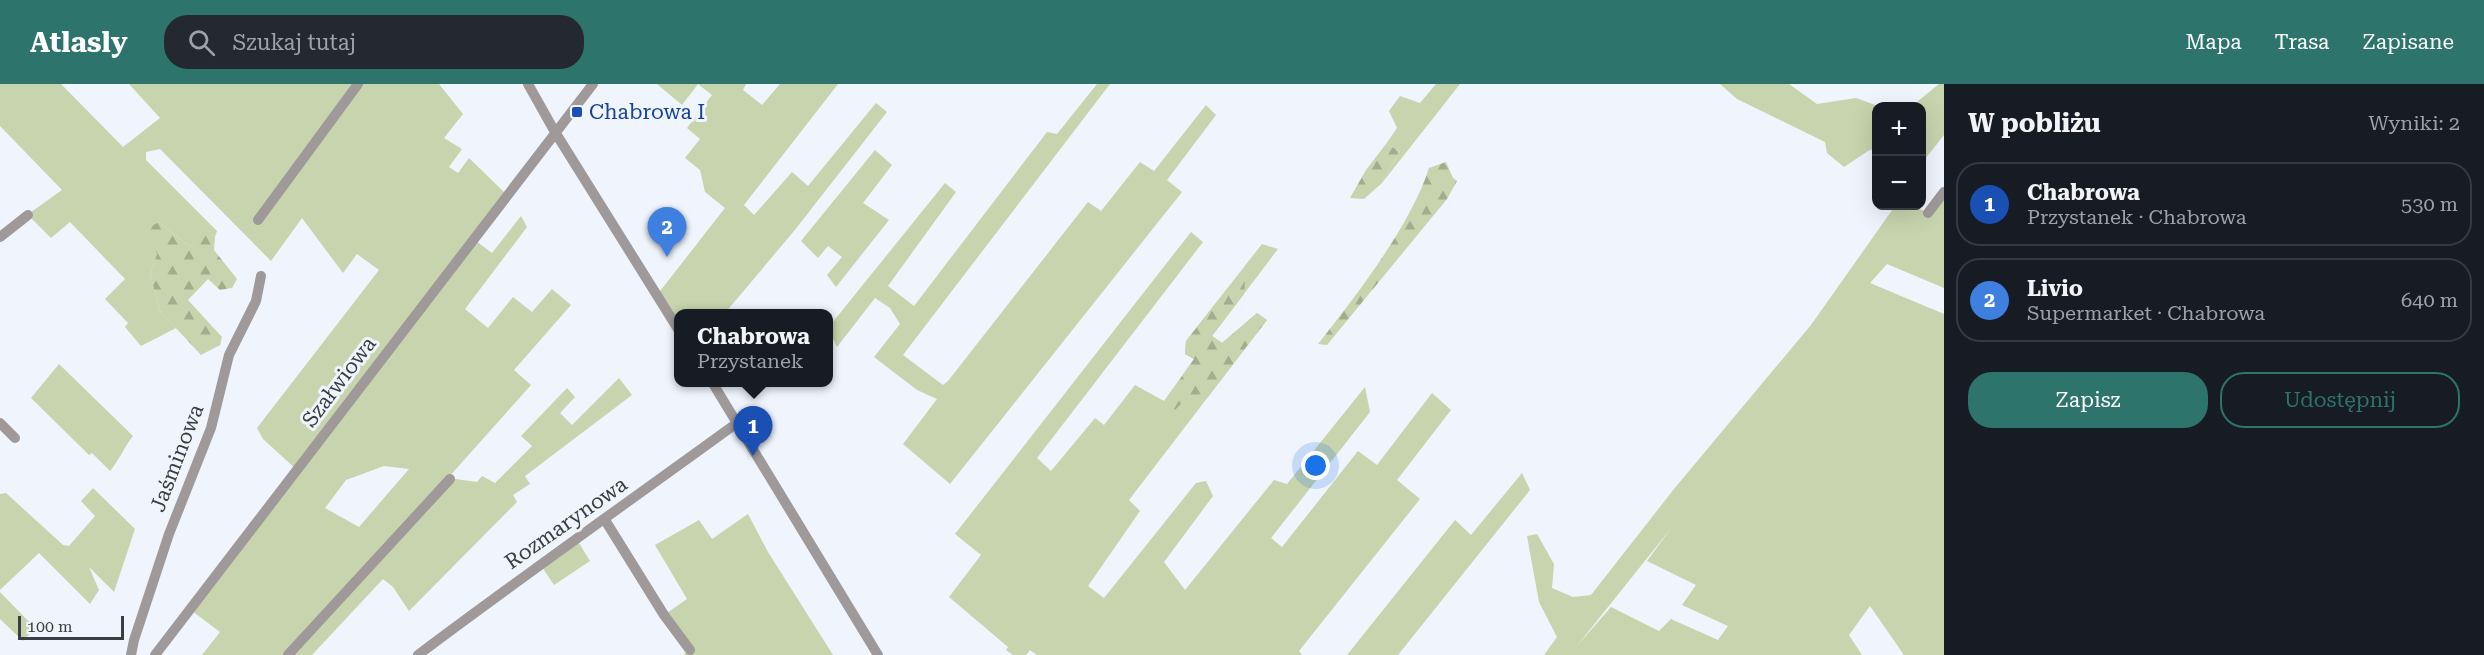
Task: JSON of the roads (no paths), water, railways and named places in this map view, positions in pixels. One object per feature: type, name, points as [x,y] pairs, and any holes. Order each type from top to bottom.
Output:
[{"type":"street","points":[[258,220],[358,84]]},
{"type":"street","points":[[528,84],[555,132],[674,322]]},
{"type":"street","name":"Szałwiowa","points":[[155,655],[593,84]]},
{"type":"street","points":[[1928,213],[1944,192]]},
{"type":"street","points":[[0,237],[28,215]]},
{"type":"street","name":"Jaśminowa","points":[[131,655],[169,534],[211,428],[229,355],[256,301],[261,276]]},
{"type":"street","points":[[715,387],[878,655]]},
{"type":"street","points":[[0,423],[15,438]]},
{"type":"street","name":"Rozmarynowa","points":[[418,655],[737,423]]},
{"type":"street","points":[[288,655],[450,479]]},
{"type":"street","points":[[605,520],[664,615],[690,650]]},
{"type":"place","name":"Chabrowa I","points":[[577,112]]},
{"type":"place","name":"Livio","points":[[667,257]]},
{"type":"place","name":"Chabrowa","points":[[753,456]]}]
